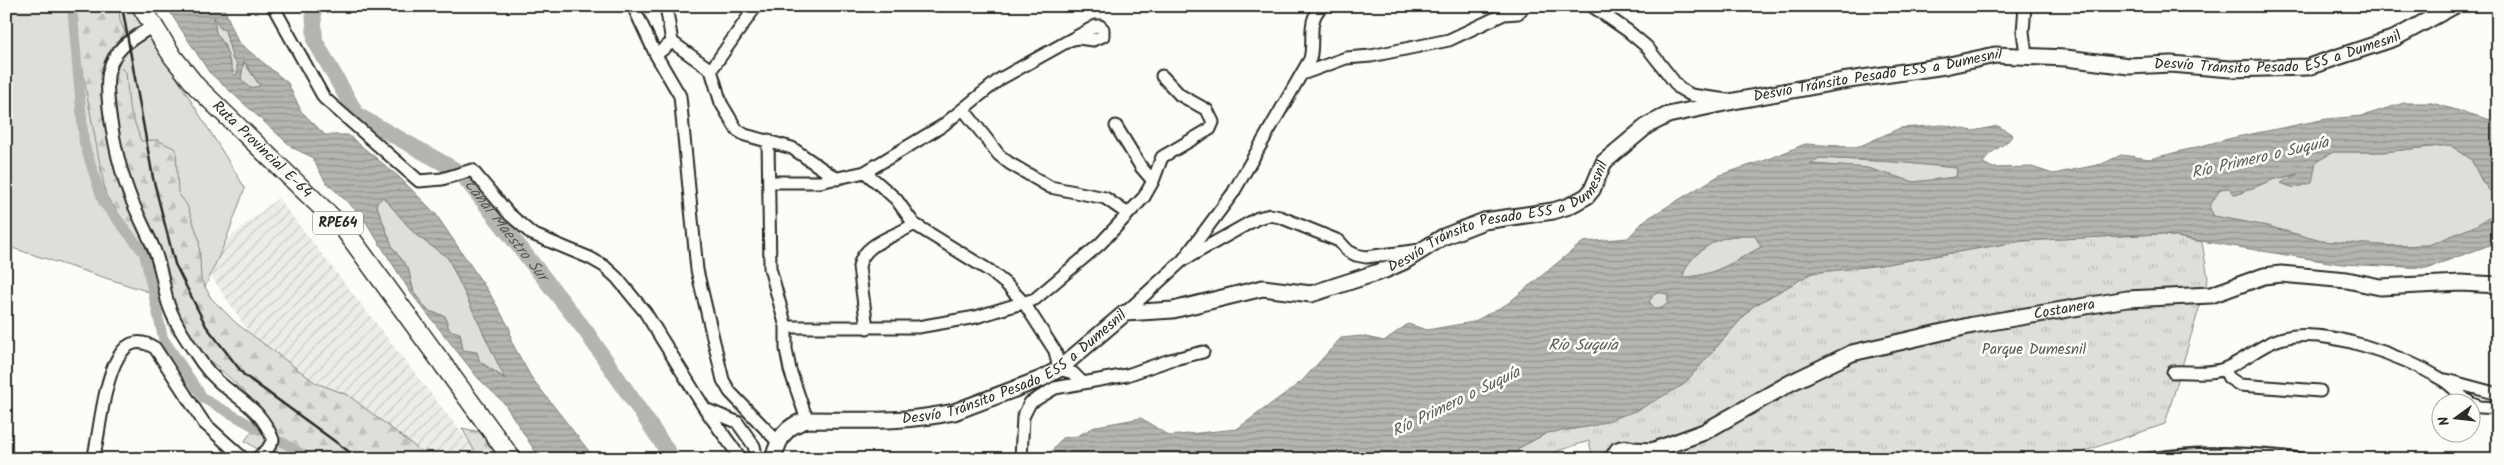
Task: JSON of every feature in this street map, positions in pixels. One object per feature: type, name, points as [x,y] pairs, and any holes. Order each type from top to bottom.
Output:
[{"type":"main road","name":"Ruta Provincial E-64","points":[[141,6],[153,26],[197,87],[345,230],[512,459]]},
{"type":"street","points":[[273,6],[324,98],[419,181],[442,179],[472,170],[521,227],[532,234],[590,258],[611,272],[645,312],[705,409],[741,459]]},
{"type":"street","points":[[633,6],[656,55],[676,89],[682,106],[697,270],[717,362],[723,380],[730,392],[778,442]]},
{"type":"street","points":[[642,6],[650,42]]},
{"type":"street","points":[[666,6],[672,42],[711,70],[721,104],[737,130],[745,135],[792,148],[837,179]]},
{"type":"street","points":[[711,70],[756,6]]},
{"type":"street","points":[[1125,313],[1183,260],[1233,193],[1310,59],[1313,49],[1311,26],[1315,14],[1322,6]]},
{"type":"street","points":[[1302,74],[1346,58],[1371,56],[1449,40],[1504,14],[1518,12],[1525,6]]},
{"type":"street","points":[[1592,6],[1628,31],[1647,48],[1665,73],[1679,88],[1691,95],[1734,101]]},
{"type":"street","points":[[2025,6],[2023,27],[2026,54]]},
{"type":"street","name":"Desvío Tránsito Pesado E55 a Dumesnil","points":[[773,459],[778,442],[788,427],[807,420],[887,421],[941,415],[1024,386],[1059,369],[1125,313],[1174,310],[1263,288],[1311,294],[1385,270],[1405,261],[1443,237],[1484,221],[1553,211],[1568,206],[1587,196],[1592,190],[1604,162],[1658,119],[1734,101],[1842,81],[1945,66],[1994,55],[2026,54],[2129,66],[2171,64],[2222,68],[2295,69],[2323,63],[2379,44],[2454,6]]},
{"type":"street","points":[[153,26],[119,50],[108,72],[107,88],[116,147],[132,200],[155,250],[164,278],[167,301],[175,319],[203,364],[216,380],[259,414],[267,424],[273,440],[267,450],[256,459]]},
{"type":"street","points":[[770,182],[820,182],[865,172],[942,126],[1000,79],[1070,40]]},
{"type":"street","points":[[656,55],[672,42]]},
{"type":"street","points":[[786,327],[918,327],[976,317],[1035,299],[1073,268],[1144,197],[1153,181],[1162,157],[1210,129],[1213,122],[1207,110],[1180,95],[1162,76]]},
{"type":"street","points":[[964,110],[999,155],[1009,163],[1050,187],[1105,198],[1128,214]]},
{"type":"street","points":[[1116,126],[1141,167],[1153,181]]},
{"type":"street","points":[[768,140],[770,268],[786,327],[789,364],[807,420]]},
{"type":"street","points":[[865,172],[896,199],[914,224],[990,271],[1007,285],[1024,303],[1054,351],[1059,369],[1073,373],[1084,383]]},
{"type":"street","points":[[1183,260],[1198,254],[1258,218],[1270,215],[1280,217],[1339,241],[1348,251],[1356,255],[1366,256],[1421,250]]},
{"type":"street","points":[[867,328],[859,267],[860,259],[869,248],[914,224]]},
{"type":"street","name":"Costanera","points":[[1612,459],[1615,453],[1621,449],[1642,455],[1704,432],[1790,384],[1852,353],[1973,325],[2127,299],[2211,295],[2272,274],[2292,274],[2347,280],[2380,287],[2461,283],[2498,285]]},
{"type":"street","points":[[2173,372],[2224,369],[2269,342],[2307,335],[2324,337],[2379,350],[2443,380],[2498,394]]},
{"type":"street","points":[[93,459],[113,366],[124,347],[137,341],[155,348],[204,423],[244,459]]},
{"type":"street","points":[[1021,459],[1023,417],[1030,403],[1055,388],[1127,376],[1170,360],[1202,352]]},
{"type":"street","points":[[2224,369],[2229,378],[2240,385],[2320,391]]},
{"type":"street","points":[[2443,380],[2457,392]]},
{"type":"street","points":[[2482,407],[2498,408]]},
{"type":"street","points":[[705,409],[737,422],[754,446],[757,459]]},
{"type":"shaded area","points":[[278,198],[482,459],[409,459],[259,347],[201,261]]},
{"type":"green space","points":[[6,6],[134,6],[245,188],[226,240],[196,307],[6,246]]},
{"type":"green space","points":[[75,6],[119,6],[120,21],[125,32],[114,48],[111,61],[126,72],[129,106],[141,141],[157,140],[176,149],[178,193],[187,205],[199,239],[201,279],[211,298],[236,323],[316,383],[348,395],[431,459],[272,459],[245,441],[265,411],[219,368],[172,333],[163,310],[166,274],[140,243],[106,196],[79,53]]},
{"type":"green space","points":[[213,15],[220,28],[225,30],[233,60],[237,63],[238,74],[234,75],[224,44],[216,33]]},
{"type":"green space","points":[[243,61],[260,86],[250,88],[241,79]]},
{"type":"green space","points":[[2450,145],[2471,159],[2482,181],[2498,201],[2498,208],[2494,215],[2473,227],[2429,245],[2394,246],[2321,241],[2267,226],[2214,216],[2209,207],[2220,189],[2229,187],[2236,195],[2272,180],[2301,174],[2282,183],[2294,188],[2316,162],[2333,152],[2382,152]]},
{"type":"green space","points":[[1819,158],[1896,162],[1958,168],[1956,177],[1914,182],[1867,168],[1811,164]]},
{"type":"green space","points":[[383,197],[416,235],[448,258],[506,379],[463,350],[460,334],[449,330],[445,316],[428,311],[414,293],[408,268],[393,249],[376,204]]},
{"type":"green space","name":"Parque Dumesnil","points":[[2159,234],[2202,242],[2208,278],[2165,424],[2061,459],[1593,459],[1589,441],[1542,456],[1540,459],[1515,459],[1519,448],[1547,433],[1593,426],[1683,385],[1752,307],[1812,273],[1881,265],[2022,241]]},
{"type":"green space","points":[[1755,236],[1761,247],[1714,271],[1683,277],[1688,264],[1698,253],[1718,240],[1727,237]]},
{"type":"green space","points":[[1656,292],[1668,294],[1668,303],[1662,308],[1654,308],[1649,301]]},
{"type":"green space","points":[[462,428],[480,432],[502,459],[479,459]]},
{"type":"water","points":[[166,6],[224,8],[238,42],[288,83],[301,111],[325,135],[348,135],[399,177],[435,213],[490,294],[510,329],[511,341],[531,377],[595,459],[544,459],[535,451],[504,403],[478,378],[411,293],[362,216],[325,181],[312,157],[293,148],[209,72]],"holes":[[[214,17],[220,28],[225,30],[233,60],[237,63],[237,74],[234,75],[224,44],[216,33]],[[244,61],[260,86],[250,88],[241,79]],[[383,197],[416,235],[448,258],[505,379],[480,362],[477,352],[463,350],[460,333],[449,330],[445,316],[428,311],[414,293],[408,268],[393,248],[376,204]]]},
{"type":"water","name":"Río Suquía","points":[[2404,103],[2432,103],[2498,122],[2498,201],[2482,181],[2471,159],[2450,145],[2382,152],[2333,152],[2316,162],[2312,183],[2294,188],[2281,183],[2298,174],[2272,180],[2235,195],[2229,188],[2220,189],[2209,207],[2214,216],[2267,226],[2321,241],[2394,246],[2429,245],[2473,227],[2494,215],[2498,208],[2498,242],[2427,268],[2341,264],[2159,234],[2022,241],[1881,265],[1812,273],[1752,307],[1683,385],[1638,410],[1593,426],[1547,433],[1519,448],[1515,459],[1046,459],[1062,438],[1077,436],[1097,426],[1141,418],[1169,436],[1237,429],[1302,381],[1341,338],[1361,336],[1384,341],[1408,324],[1427,330],[1473,322],[1507,304],[1583,242],[1628,238],[1645,220],[1720,175],[1769,159],[1805,144],[1858,147],[1900,128],[1944,125],[1973,131],[1998,126],[2013,135],[1983,163],[1993,168],[2032,167],[2053,174],[2102,164],[2121,155],[2150,159],[2232,138],[2326,119],[2362,116]],"holes":[[[1819,158],[1896,162],[1957,168],[1956,177],[1914,182],[1867,168],[1811,164]],[[1735,236],[1755,236],[1761,247],[1704,275],[1683,277],[1688,264],[1698,253],[1718,240]],[[1656,292],[1668,294],[1668,303],[1662,308],[1654,308],[1649,301]]]},
{"type":"waterway","points":[[72,6],[84,143],[103,202],[144,253],[163,338],[204,399],[260,430]]},
{"type":"waterway","name":"Canal Maestro Sur","points":[[313,6],[315,41],[357,115],[461,173],[585,330],[673,459]]},
{"type":"waterway","points":[[282,442],[311,459]]},
{"type":"railway","points":[[122,6],[153,178],[175,264],[206,326],[244,375],[359,459]]},
{"type":"railway","points":[[2119,459],[2176,449],[2205,447],[2292,451],[2349,459]]},
{"type":"water label","name":"Río Primero o Suquía","points":[[2260,158]]},
{"type":"water label","name":"Río Primero o Suquía","points":[[1456,402]]}]
